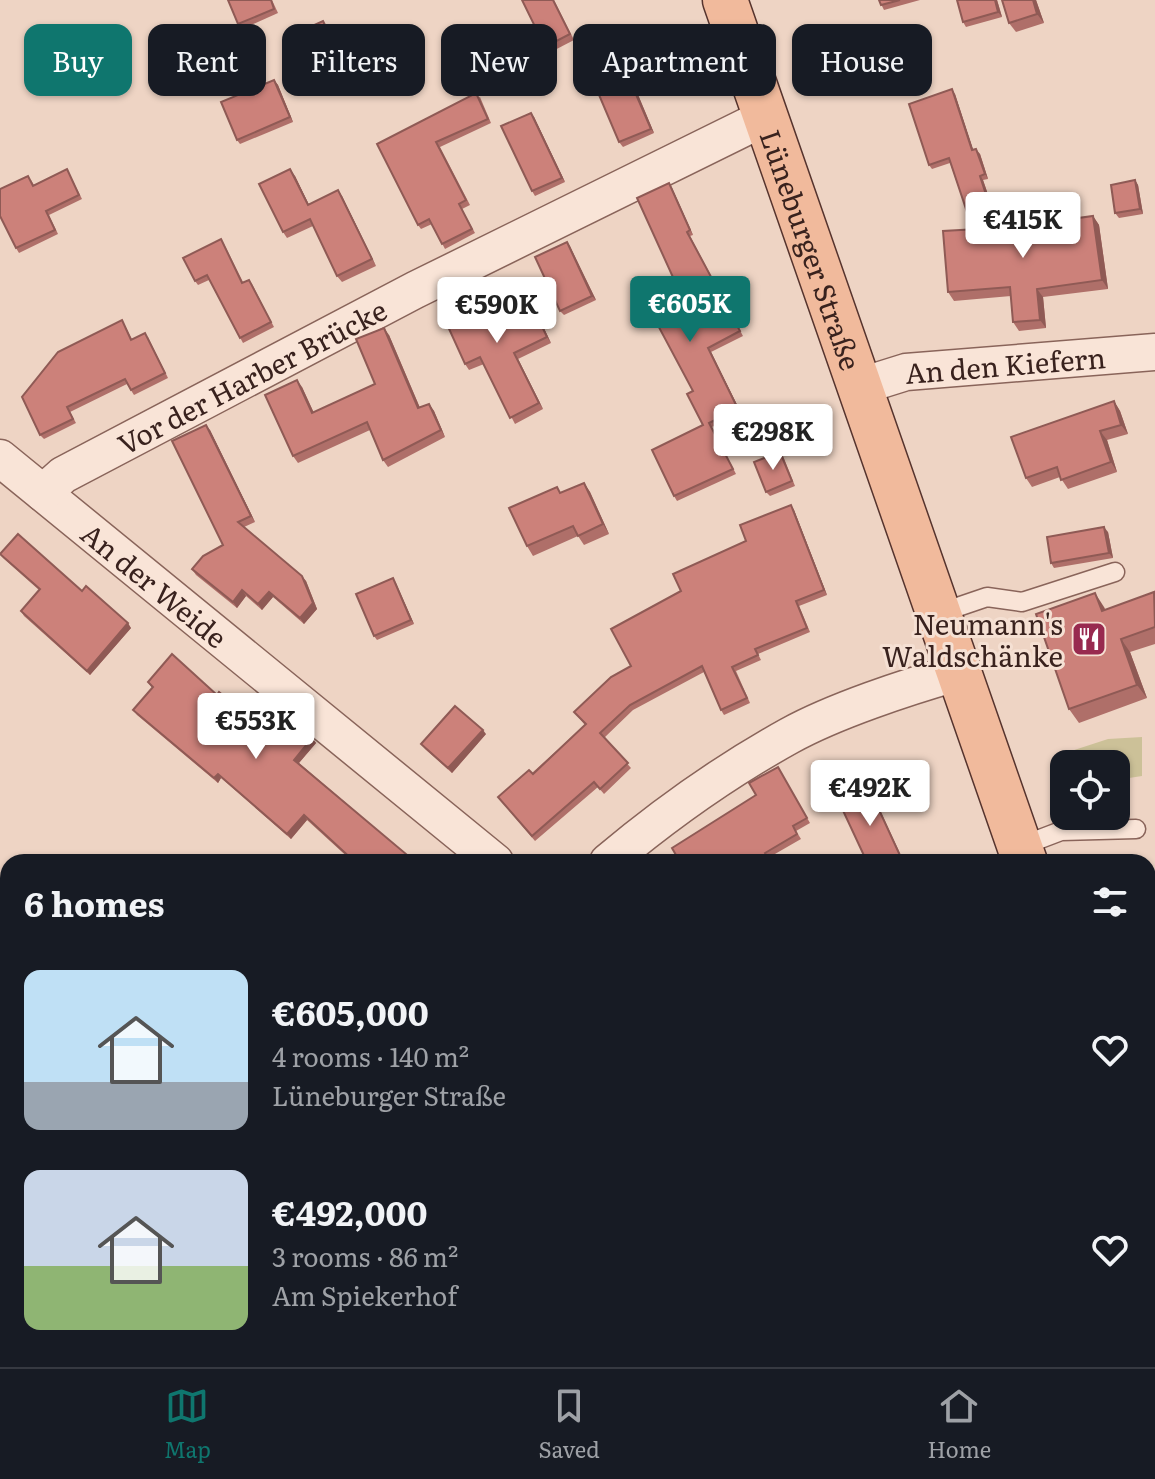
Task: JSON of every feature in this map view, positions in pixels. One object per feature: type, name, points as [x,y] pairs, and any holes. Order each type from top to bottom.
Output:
[{"type":"main road","name":"Lüneburger Straße","points":[[725,0],[956,673],[1022,854]]},
{"type":"street","name":"Vor der Harber Brücke","points":[[43,493],[63,475],[415,290],[766,117]]},
{"type":"street","name":"An den Kiefern","points":[[858,387],[906,372],[1155,352]]},
{"type":"street","name":"An der Weide","points":[[0,458],[485,854]]},
{"type":"street","points":[[617,854],[672,808],[792,734],[915,685],[956,673]]},
{"type":"lane","points":[[937,614],[987,597],[1022,602],[1115,572]]},
{"type":"lane","points":[[1022,854],[1061,831],[1136,829]]},
{"type":"shaded area","points":[[1142,737],[1142,776],[1130,778],[1130,750],[1074,750],[1108,739]]},
{"type":"building","points":[[228,0],[271,0],[274,9],[238,24]]},
{"type":"building","points":[[522,0],[553,0],[570,34],[557,41],[557,24],[534,24]]},
{"type":"building","points":[[879,0],[900,0],[881,5]]},
{"type":"building","points":[[957,0],[995,0],[998,12],[963,22]]},
{"type":"building","points":[[1002,0],[1033,0],[1037,14],[1009,23]]},
{"type":"building","points":[[274,80],[290,117],[237,140],[221,102],[235,96],[266,96],[266,83]]},
{"type":"building","points":[[952,89],[972,150],[976,149],[985,174],[980,176],[991,210],[969,218],[949,158],[929,165],[909,104]]},
{"type":"building","points":[[470,96],[477,96],[488,119],[436,142],[466,200],[459,204],[472,229],[442,244],[429,219],[418,225],[377,144]]},
{"type":"building","points":[[599,96],[637,96],[651,129],[619,142]]},
{"type":"building","points":[[531,113],[562,178],[532,191],[501,126]]},
{"type":"building","points":[[67,169],[79,195],[46,211],[55,230],[16,248],[0,216],[0,189],[28,176],[33,186]]},
{"type":"building","points":[[290,169],[308,205],[338,190],[372,259],[337,276],[310,219],[283,232],[259,184]]},
{"type":"building","points":[[1135,180],[1140,209],[1115,213],[1111,185]]},
{"type":"building","points":[[669,183],[690,230],[687,232],[740,331],[708,348],[738,409],[709,423],[733,469],[674,496],[652,450],[703,425],[687,394],[693,391],[646,303],[677,286],[637,198]]},
{"type":"building","points":[[1093,216],[1102,280],[1037,289],[1040,320],[1013,322],[1010,287],[948,292],[943,231],[1014,227]]},
{"type":"building","points":[[221,239],[242,283],[249,280],[271,322],[240,338],[207,275],[195,281],[183,258]]},
{"type":"building","points":[[567,242],[592,296],[560,311],[535,257]]},
{"type":"building","points":[[472,283],[489,321],[530,301],[547,337],[514,353],[539,403],[510,418],[480,357],[465,364],[445,320],[456,315],[447,294]]},
{"type":"building","points":[[122,320],[131,340],[145,333],[165,373],[131,390],[125,379],[67,407],[73,419],[40,435],[22,397],[58,352]]},
{"type":"building","points":[[384,328],[418,408],[429,404],[441,430],[383,460],[367,422],[293,456],[265,395],[297,380],[312,413],[375,384],[356,339]]},
{"type":"building","points":[[1114,401],[1121,425],[1100,431],[1111,462],[1061,480],[1057,467],[1026,478],[1011,437]]},
{"type":"building","points":[[206,425],[251,516],[238,522],[302,576],[313,603],[300,618],[269,592],[258,604],[242,590],[233,602],[192,569],[203,556],[223,545],[172,441]]},
{"type":"building","points":[[780,452],[792,481],[766,492],[754,462]]},
{"type":"building","points":[[584,483],[603,524],[578,536],[573,526],[527,546],[509,508],[557,487],[560,493]]},
{"type":"building","points":[[791,505],[824,590],[796,601],[807,628],[755,649],[758,655],[732,667],[747,698],[721,710],[702,666],[630,705],[600,733],[628,763],[600,789],[594,782],[532,836],[498,797],[529,770],[533,774],[586,724],[574,712],[611,677],[631,666],[611,629],[681,591],[673,574],[746,541],[740,525]]},
{"type":"building","points":[[1104,527],[1109,553],[1051,563],[1047,537]]},
{"type":"building","points":[[18,534],[82,591],[86,586],[128,623],[87,671],[21,611],[40,589],[0,554]]},
{"type":"building","points":[[393,578],[411,620],[374,636],[356,594]]},
{"type":"building","points":[[1154,592],[1155,627],[1121,639],[1137,685],[1069,709],[1036,614],[1095,593],[1102,611]]},
{"type":"building","points":[[172,654],[217,695],[219,692],[266,732],[273,723],[285,732],[293,722],[312,738],[294,760],[406,854],[346,854],[304,815],[287,834],[218,774],[214,778],[133,710],[153,687],[148,682]]},
{"type":"building","points":[[455,706],[483,730],[448,768],[421,744]]},
{"type":"building","points":[[778,767],[807,818],[793,826],[797,834],[766,854],[675,854],[672,848],[756,795],[749,783]]},
{"type":"building","points":[[869,788],[899,854],[863,854],[839,802]]},
{"type":"place","name":"Neumann's Waldschänke","points":[[1089,639]]}]
